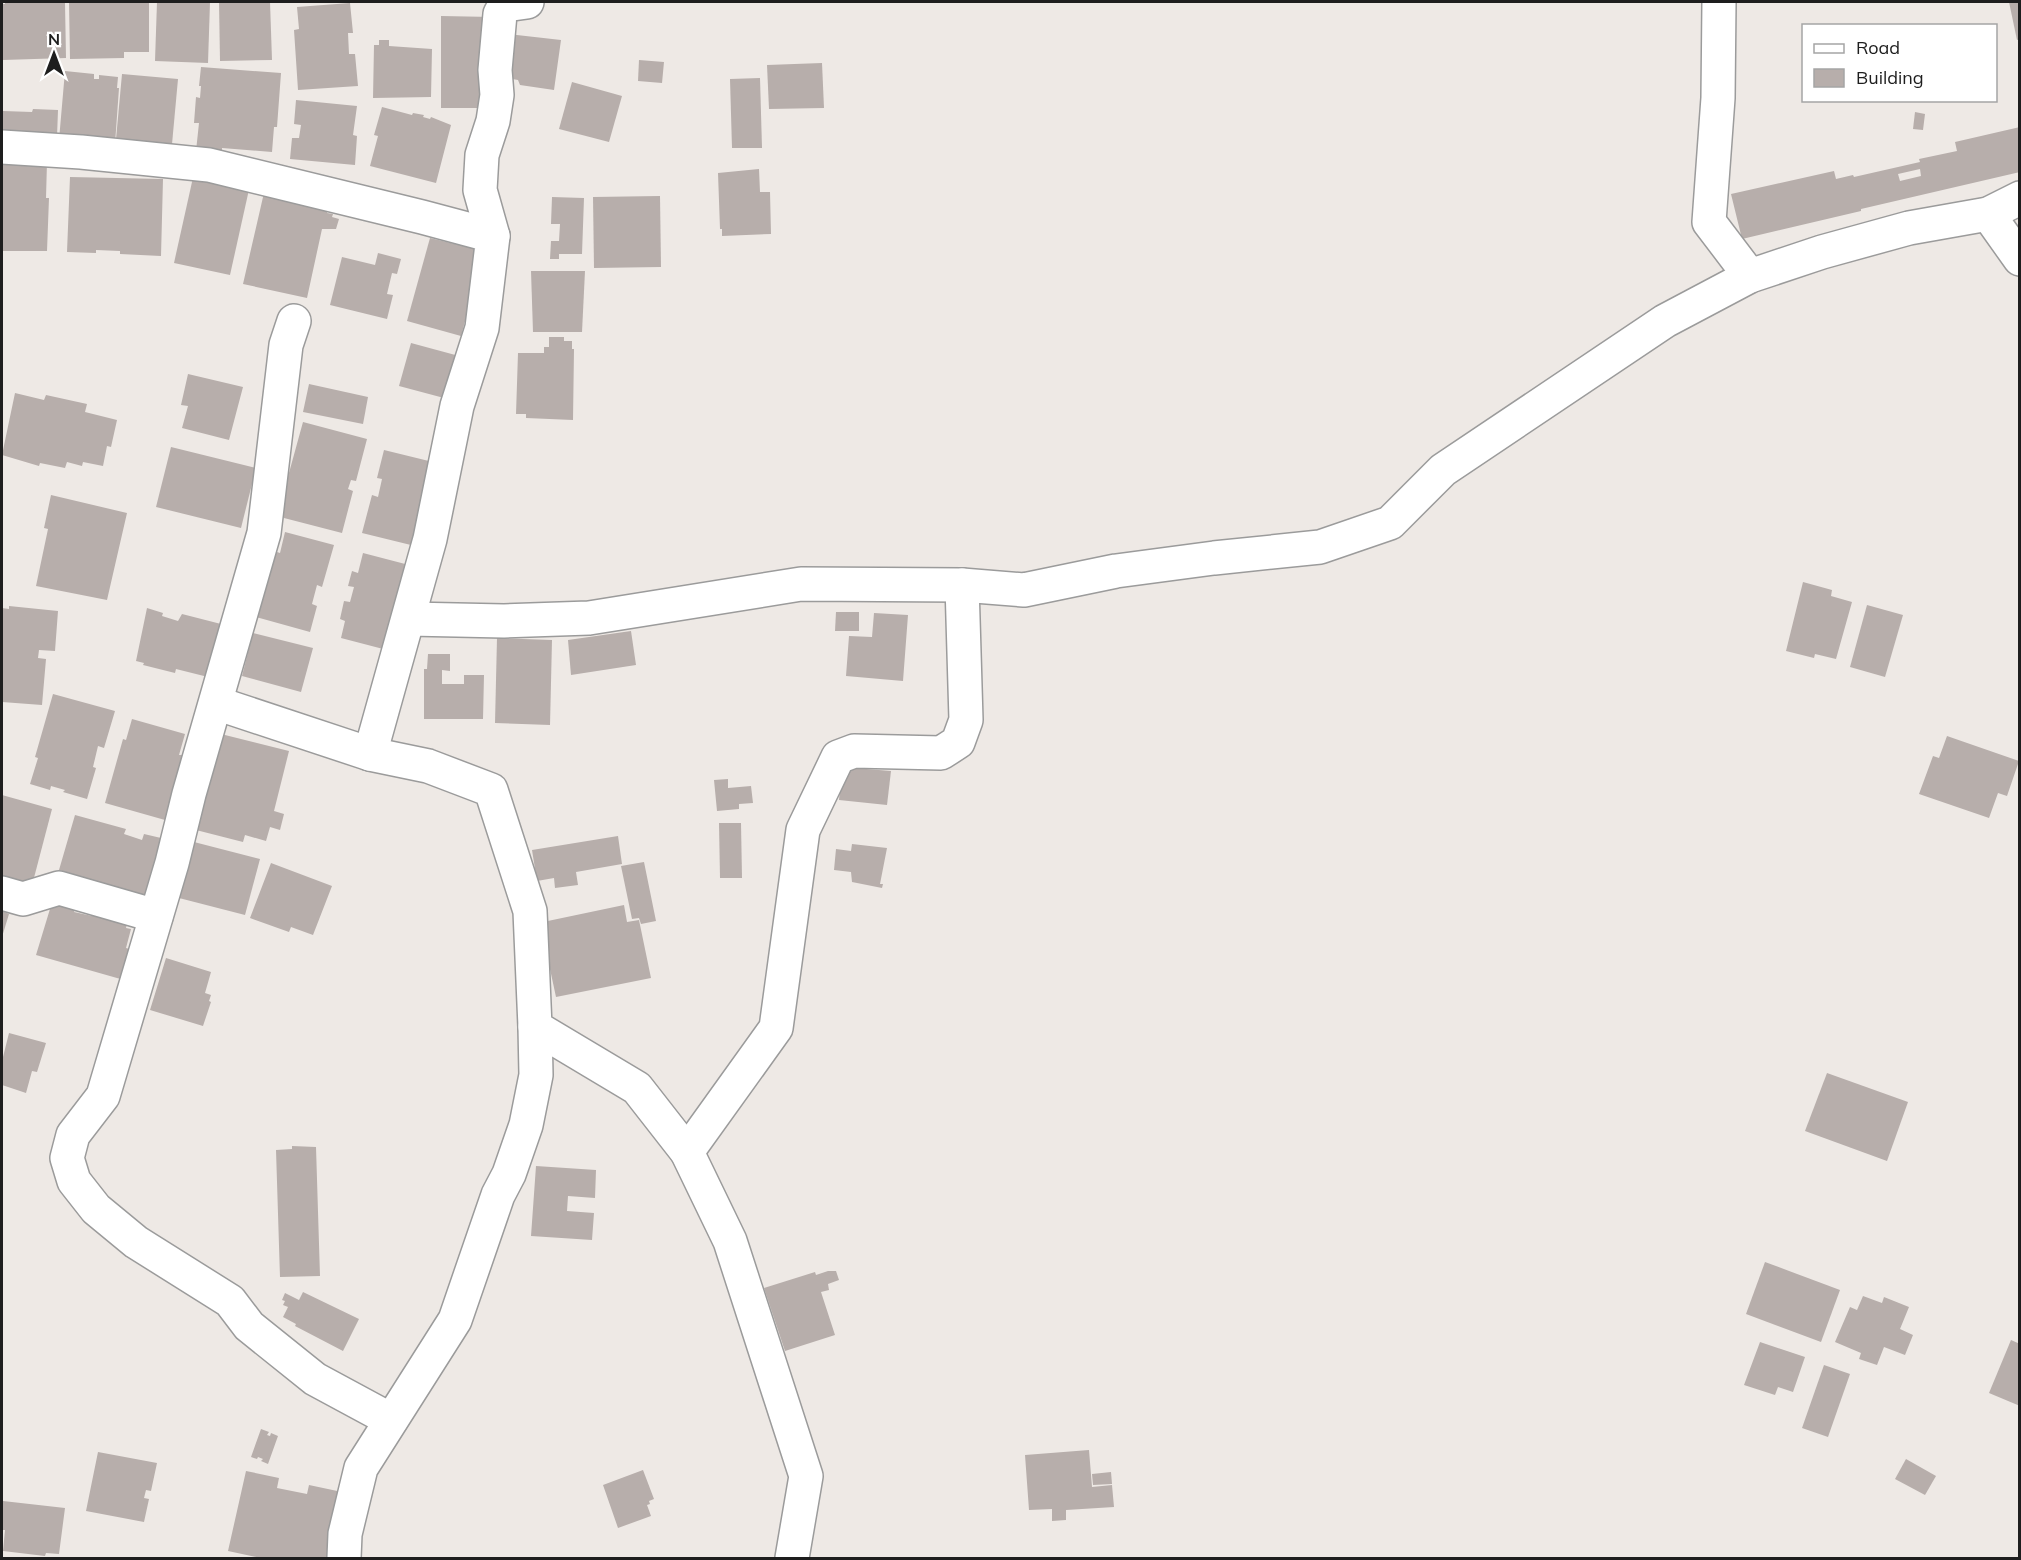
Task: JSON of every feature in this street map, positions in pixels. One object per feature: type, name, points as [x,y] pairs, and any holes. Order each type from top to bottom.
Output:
[{"type":"street","points":[[370,754],[430,539],[457,406],[482,328],[494,236],[480,190],[482,155],[494,121],[497,95],[495,70],[500,14],[505,5],[527,2]]},
{"type":"street","points":[[1719,2],[1718,98],[1709,222],[1750,276]]},
{"type":"street","points":[[2,147],[81,152],[209,165],[494,236]]},
{"type":"street","points":[[409,619],[504,621],[589,618],[801,584],[962,585],[1023,590],[1116,571],[1320,547],[1390,524],[1443,470],[1665,321],[1750,276],[1822,252],[1909,228],[1988,214],[2019,198]]},
{"type":"street","points":[[1988,214],[2019,259]]},
{"type":"street","points":[[294,321],[286,345],[264,533],[103,1096],[72,1135],[67,1158],[75,1181],[96,1209],[136,1242],[230,1301],[249,1326],[315,1379],[392,1420]]},
{"type":"street","points":[[687,1152],[776,1028],[802,830],[838,757],[854,752],[941,753],[958,742],[966,720],[962,585]]},
{"type":"street","points":[[216,703],[370,754],[428,766],[491,790],[530,910],[536,1076],[526,1125],[509,1174],[498,1195],[455,1320],[361,1468],[345,1534],[344,1558]]},
{"type":"street","points":[[2,893],[23,899],[59,888],[156,916]]},
{"type":"street","points":[[535,1027],[638,1088],[687,1152],[730,1241],[806,1476],[792,1558]]},
{"type":"building","points":[[5,2],[65,3],[66,58],[3,60],[3,4]]},
{"type":"building","points":[[69,2],[149,2],[149,52],[124,52],[124,58],[70,59]]},
{"type":"building","points":[[157,2],[210,2],[208,63],[155,61]]},
{"type":"building","points":[[219,2],[270,2],[272,60],[220,61]]},
{"type":"building","points":[[2009,2],[2020,2],[2020,39],[2017,40]]},
{"type":"building","points":[[350,3],[353,33],[348,33],[349,54],[355,54],[358,86],[298,90],[294,30],[299,29],[297,7]]},
{"type":"building","points":[[441,16],[493,17],[486,108],[441,108]]},
{"type":"building","points":[[507,34],[561,40],[554,90],[520,85],[518,80],[501,77]]},
{"type":"building","points":[[379,40],[389,40],[389,46],[432,49],[431,97],[373,98],[374,45],[379,45]]},
{"type":"building","points":[[639,60],[664,62],[662,83],[638,81]]},
{"type":"building","points":[[822,63],[824,108],[769,109],[767,65]]},
{"type":"building","points":[[201,67],[281,73],[277,127],[274,127],[272,152],[222,148],[222,152],[196,151],[199,123],[194,123],[196,97],[200,98]]},
{"type":"building","points":[[65,71],[94,74],[94,79],[99,79],[99,75],[118,77],[115,144],[59,140]]},
{"type":"building","points":[[122,74],[178,79],[171,155],[115,150]]},
{"type":"building","points":[[760,78],[762,148],[732,148],[730,79]]},
{"type":"building","points":[[572,82],[622,96],[609,142],[559,129]]},
{"type":"building","points":[[296,100],[357,106],[353,135],[357,136],[355,165],[290,159],[292,138],[299,138],[301,125],[294,124]]},
{"type":"building","points":[[382,107],[412,115],[413,113],[424,115],[423,117],[430,119],[431,117],[451,125],[436,183],[370,166],[378,136],[374,135]]},
{"type":"building","points":[[33,109],[58,110],[57,137],[2,140],[3,111],[32,112]]},
{"type":"building","points":[[1915,112],[1925,114],[1923,130],[1913,129]]},
{"type":"building","points":[[2020,127],[2020,172],[1742,239],[1731,194],[1834,171],[1836,179],[1920,162],[1919,159],[1957,151],[1955,142]],"holes":[[[1920,169],[1921,176],[1900,181],[1898,174]]]},
{"type":"building","points":[[2,160],[47,162],[46,198],[49,198],[47,251],[2,251]]},
{"type":"building","points":[[759,169],[760,192],[770,192],[771,234],[722,236],[718,173]]},
{"type":"building","points":[[194,173],[250,185],[230,275],[174,263]]},
{"type":"building","points":[[70,177],[163,179],[161,256],[120,254],[120,251],[67,252]]},
{"type":"building","points":[[266,184],[330,199],[327,213],[339,219],[336,229],[322,229],[307,298],[243,284]]},
{"type":"building","points":[[660,196],[661,267],[594,268],[593,197]]},
{"type":"building","points":[[552,197],[584,198],[582,254],[559,254],[559,259],[550,259],[551,241],[559,241],[560,224],[551,224]]},
{"type":"building","points":[[430,238],[484,251],[461,336],[407,321]]},
{"type":"building","points":[[378,253],[401,259],[397,274],[392,273],[387,294],[393,295],[387,319],[330,305],[342,257],[375,265]]},
{"type":"building","points":[[531,271],[585,271],[582,332],[533,332]]},
{"type":"building","points":[[549,337],[564,337],[564,341],[572,341],[572,349],[574,349],[573,420],[526,418],[526,414],[516,414],[518,353],[544,353],[544,347],[549,347]]},
{"type":"building","points":[[411,343],[459,356],[444,398],[399,386]]},
{"type":"building","points":[[188,374],[243,387],[229,440],[182,428],[188,406],[181,405]]},
{"type":"building","points":[[309,384],[368,397],[363,424],[303,412]]},
{"type":"building","points":[[15,393],[44,400],[46,395],[87,404],[85,412],[117,420],[111,447],[107,446],[103,466],[83,462],[82,466],[67,462],[65,468],[40,463],[39,466],[2,455]]},
{"type":"building","points":[[303,422],[367,439],[356,481],[351,480],[348,489],[353,491],[342,533],[284,518],[280,514]]},
{"type":"building","points":[[171,447],[256,468],[241,528],[156,507]]},
{"type":"building","points":[[384,450],[437,463],[415,546],[362,533],[372,495],[378,497],[382,479],[377,478]]},
{"type":"building","points":[[51,495],[127,513],[107,600],[36,586],[48,529],[44,528]]},
{"type":"building","points":[[285,532],[334,545],[322,587],[317,585],[312,604],[317,606],[310,632],[256,617],[274,551],[280,553]]},
{"type":"building","points":[[363,553],[409,565],[387,650],[341,638],[345,621],[340,619],[344,601],[350,602],[354,587],[348,586],[352,571],[358,573]]},
{"type":"building","points":[[1803,582],[1832,590],[1831,596],[1852,602],[1836,659],[1815,654],[1814,658],[1786,651]]},
{"type":"building","points":[[1867,605],[1903,615],[1885,677],[1850,667]]},
{"type":"building","points":[[9,606],[58,611],[55,651],[39,650],[38,658],[46,659],[42,705],[2,702],[2,608],[9,609]]},
{"type":"building","points":[[147,608],[178,621],[182,614],[221,624],[208,677],[176,669],[175,673],[136,661]]},
{"type":"building","points":[[836,612],[859,612],[859,631],[835,631]]},
{"type":"building","points":[[874,613],[908,615],[903,681],[846,676],[849,636],[872,637]]},
{"type":"building","points":[[631,631],[636,665],[571,675],[568,640]]},
{"type":"building","points":[[253,633],[313,648],[301,692],[242,676]]},
{"type":"building","points":[[497,638],[552,640],[550,725],[495,723]]},
{"type":"building","points":[[428,654],[450,654],[450,671],[442,670],[442,684],[464,684],[464,675],[484,675],[483,719],[424,719],[424,669],[427,669]]},
{"type":"building","points":[[53,694],[115,711],[104,748],[98,746],[93,767],[96,768],[87,799],[51,786],[50,790],[30,784],[38,758],[35,757]]},
{"type":"building","points":[[132,719],[185,734],[179,755],[183,755],[165,820],[105,803],[123,739],[126,740]]},
{"type":"building","points":[[221,734],[289,751],[274,811],[284,814],[280,830],[270,827],[266,841],[245,835],[243,842],[196,830]]},
{"type":"building","points":[[1947,736],[2019,761],[2007,796],[1998,793],[1989,818],[1919,794],[1933,756],[1939,758]]},
{"type":"building","points":[[842,767],[891,771],[887,805],[839,800]]},
{"type":"building","points":[[728,779],[728,788],[751,786],[753,803],[739,804],[739,809],[717,811],[714,780]]},
{"type":"building","points":[[2,795],[52,809],[30,893],[2,885]]},
{"type":"building","points":[[75,815],[126,829],[124,834],[142,840],[144,834],[161,838],[145,895],[59,870]]},
{"type":"building","points":[[719,823],[741,823],[742,878],[720,878]]},
{"type":"building","points":[[618,836],[622,864],[576,872],[578,885],[555,888],[554,878],[537,881],[532,850]]},
{"type":"building","points":[[194,842],[260,859],[245,915],[179,898]]},
{"type":"building","points":[[852,844],[887,848],[880,884],[883,884],[882,888],[852,882],[851,872],[834,870],[836,849],[851,851]]},
{"type":"building","points":[[644,862],[656,921],[641,924],[639,918],[632,919],[621,866]]},
{"type":"building","points":[[271,863],[332,886],[313,935],[291,927],[289,932],[250,918]]},
{"type":"building","points":[[53,899],[76,906],[74,912],[92,916],[94,910],[128,920],[126,928],[131,929],[126,948],[133,950],[124,980],[36,955]]},
{"type":"building","points":[[2,904],[6,906],[4,912],[9,914],[2,937]]},
{"type":"building","points":[[624,905],[627,922],[639,920],[651,978],[556,997],[544,941],[543,922]]},
{"type":"building","points":[[166,958],[211,972],[205,993],[211,995],[209,1001],[211,1002],[203,1026],[150,1010]]},
{"type":"building","points":[[9,1033],[46,1043],[37,1072],[32,1071],[26,1093],[2,1085],[2,1061]]},
{"type":"building","points":[[1827,1073],[1908,1102],[1887,1161],[1805,1131]]},
{"type":"building","points":[[292,1146],[316,1147],[320,1276],[280,1277],[276,1150],[292,1149]]},
{"type":"building","points":[[536,1166],[596,1170],[595,1198],[568,1196],[567,1211],[594,1213],[592,1240],[531,1236]]},
{"type":"building","points":[[1765,1262],[1840,1290],[1821,1342],[1746,1314]]},
{"type":"building","points":[[836,1271],[839,1280],[828,1284],[829,1290],[821,1292],[835,1335],[785,1351],[764,1288],[815,1272],[816,1275]]},
{"type":"building","points":[[303,1292],[359,1319],[343,1351],[295,1326],[296,1324],[283,1317],[288,1307],[283,1305],[285,1301],[282,1300],[285,1293],[299,1300]]},
{"type":"building","points":[[1863,1296],[1882,1303],[1884,1297],[1909,1307],[1900,1329],[1913,1335],[1905,1355],[1884,1347],[1877,1365],[1859,1359],[1861,1353],[1835,1342],[1850,1307],[1857,1310]]},
{"type":"building","points":[[2011,1340],[2020,1344],[2020,1406],[1989,1393]]},
{"type":"building","points":[[1760,1342],[1805,1357],[1793,1392],[1778,1387],[1775,1395],[1744,1385]]},
{"type":"building","points":[[1824,1365],[1850,1374],[1828,1437],[1802,1428]]},
{"type":"building","points":[[261,1429],[269,1432],[267,1435],[270,1436],[271,1433],[278,1436],[268,1464],[261,1461],[263,1459],[251,1457]]},
{"type":"building","points":[[1089,1450],[1092,1487],[1112,1485],[1114,1507],[1066,1510],[1066,1520],[1052,1521],[1052,1509],[1029,1510],[1025,1455]]},
{"type":"building","points":[[98,1452],[157,1463],[151,1491],[146,1490],[144,1498],[149,1499],[144,1522],[86,1511]]},
{"type":"building","points":[[1906,1459],[1936,1476],[1925,1495],[1895,1479]]},
{"type":"building","points":[[643,1470],[654,1499],[647,1505],[651,1516],[618,1528],[603,1485]]},
{"type":"building","points":[[246,1471],[279,1478],[277,1488],[307,1494],[309,1485],[342,1492],[328,1558],[261,1558],[228,1551]]},
{"type":"building","points":[[1111,1472],[1112,1484],[1093,1485],[1092,1474]]},
{"type":"building","points":[[3,1501],[65,1508],[59,1554],[46,1553],[45,1556],[3,1551],[5,1530],[2,1530]]}]
